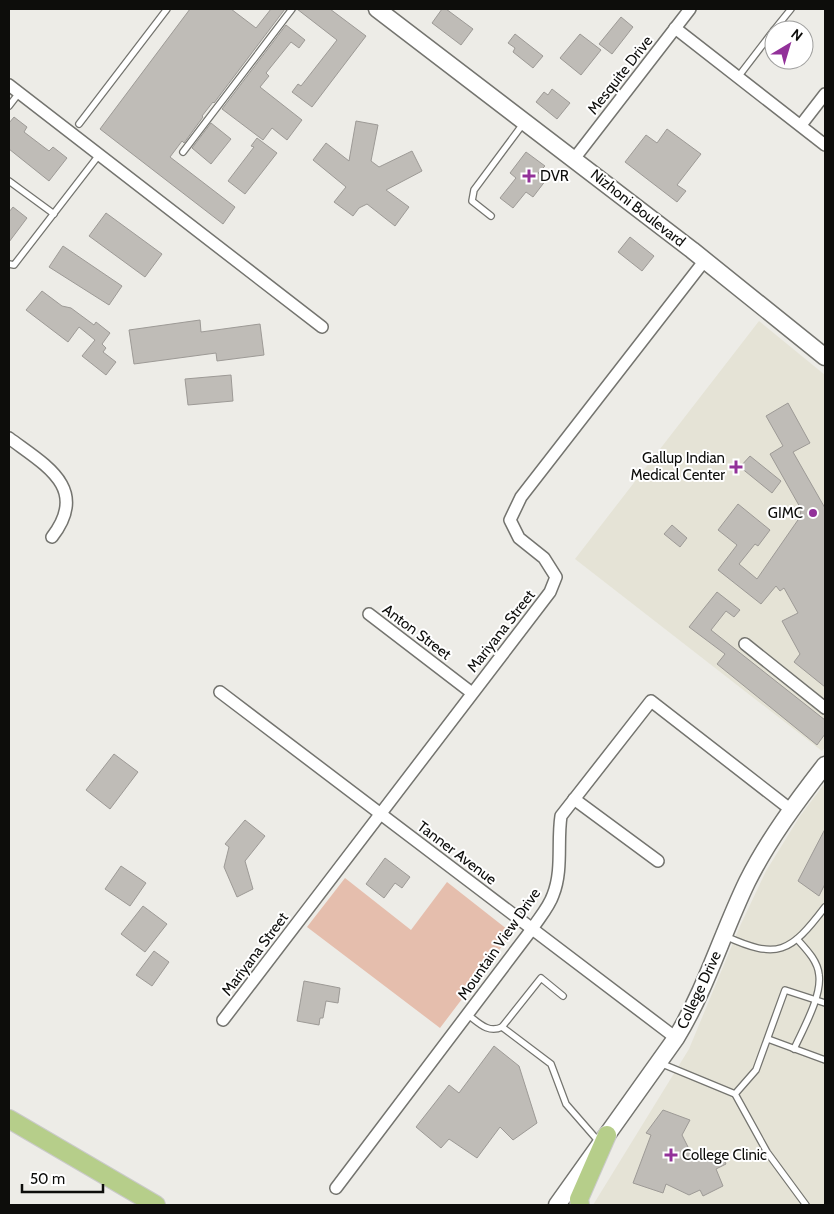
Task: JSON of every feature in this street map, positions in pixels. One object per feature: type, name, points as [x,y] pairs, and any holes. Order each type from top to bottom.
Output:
[{"type":"main road","name":"Nizhoni Boulevard","points":[[377,9],[824,353]]},
{"type":"main road","name":"College Drive","points":[[557,1205],[676,1038],[693,1010],[748,881],[790,809],[825,764]]},
{"type":"main road","points":[[9,1119],[156,1205]]},
{"type":"main road","points":[[580,1205],[579,1199],[604,1140]]},
{"type":"street","name":"Mesquite Drive","points":[[574,159],[690,9]]},
{"type":"street","points":[[675,28],[825,145]]},
{"type":"street","points":[[9,85],[322,326]]},
{"type":"street","points":[[801,125],[825,94]]},
{"type":"street","name":"Mariyana Street","points":[[223,1020],[550,592],[556,577],[544,558],[519,538],[510,520],[521,498],[705,260]]},
{"type":"street","points":[[9,438],[58,478],[66,492],[67,506],[64,519],[52,537]]},
{"type":"street","name":"Anton Street","points":[[369,614],[472,692]]},
{"type":"street","points":[[745,644],[825,708]]},
{"type":"street","name":"Tanner Avenue","points":[[220,692],[676,1038]]},
{"type":"street","name":"Mountain View Drive","points":[[336,1188],[532,929],[553,897],[559,873],[561,816],[651,700],[790,809]]},
{"type":"street","points":[[574,799],[658,861]]},
{"type":"lane","points":[[79,124],[167,9]]},
{"type":"lane","points":[[183,152],[292,9]]},
{"type":"lane","points":[[782,20],[791,9]]},
{"type":"lane","points":[[738,77],[764,43]]},
{"type":"lane","points":[[9,106],[19,93]]},
{"type":"lane","points":[[491,216],[472,201],[474,190],[525,122]]},
{"type":"lane","points":[[9,264],[14,265],[99,155]]},
{"type":"lane","points":[[9,181],[54,214]]},
{"type":"lane","points":[[724,936],[764,951],[780,949],[797,939],[825,907]]},
{"type":"lane","points":[[794,1048],[815,1000],[820,976],[810,954],[797,939]]},
{"type":"lane","points":[[467,1014],[488,1029],[496,1030],[502,1027],[541,978],[563,996]]},
{"type":"lane","points":[[735,1094],[756,1070],[785,990],[825,1003]]},
{"type":"lane","points":[[502,1027],[551,1064],[566,1104],[604,1140]]},
{"type":"lane","points":[[768,1039],[825,1060]]},
{"type":"lane","points":[[658,1062],[735,1094],[767,1152],[806,1205]]},
{"type":"shaded area","name":"Gallup Indian Medical Center","points":[[759,321],[825,375],[825,747],[822,751],[575,559]]},
{"type":"shaded area","points":[[825,783],[825,1205],[593,1205],[689,1049],[740,926],[766,871],[800,816]]},
{"type":"shaded area","points":[[345,878],[411,930],[447,882],[512,933],[440,1028],[307,927]]},
{"type":"building","points":[[190,9],[231,9],[256,28],[271,9],[285,9],[214,103],[202,116],[184,143],[182,141],[170,157],[235,207],[223,224],[100,129]]},
{"type":"building","points":[[297,9],[330,9],[366,36],[312,107],[292,92],[298,84],[301,86],[337,40]]},
{"type":"building","points":[[442,9],[446,9],[473,29],[461,45],[432,23]]},
{"type":"building","points":[[621,17],[633,27],[612,54],[599,44]]},
{"type":"building","points":[[286,25],[305,40],[299,48],[291,42],[266,73],[269,76],[260,87],[302,120],[287,140],[272,128],[263,140],[222,109]]},
{"type":"building","points":[[515,34],[543,56],[533,68],[513,52],[515,48],[508,43]]},
{"type":"building","points":[[580,34],[601,50],[581,75],[560,58]]},
{"type":"building","points":[[552,89],[570,103],[557,119],[536,102],[544,92],[548,95]]},
{"type":"building","points":[[14,117],[27,127],[24,132],[49,151],[53,147],[67,158],[49,181],[9,149],[9,123]]},
{"type":"building","points":[[356,121],[378,125],[371,161],[379,167],[412,151],[422,171],[386,190],[409,207],[395,226],[367,204],[359,208],[353,216],[334,202],[346,187],[313,160],[326,143],[349,161]]},
{"type":"building","points":[[211,123],[231,139],[211,164],[192,148]]},
{"type":"building","points":[[667,129],[701,154],[677,185],[686,191],[677,202],[625,162],[646,135],[657,143]]},
{"type":"building","points":[[257,138],[277,153],[245,194],[228,181],[254,147],[251,146]]},
{"type":"building","points":[[526,152],[545,166],[538,173],[546,180],[533,197],[526,192],[513,208],[500,198],[516,178],[510,173]]},
{"type":"building","points":[[13,207],[27,218],[9,242],[9,212]]},
{"type":"building","points":[[106,213],[162,254],[145,277],[89,236]]},
{"type":"building","points":[[630,237],[654,256],[642,271],[618,252]]},
{"type":"building","points":[[63,246],[122,286],[109,305],[49,267]]},
{"type":"building","points":[[42,291],[62,306],[71,308],[94,325],[96,322],[110,333],[102,344],[106,348],[103,352],[116,362],[106,375],[82,356],[95,340],[79,327],[68,342],[26,310]]},
{"type":"building","points":[[200,320],[201,332],[260,324],[264,355],[217,361],[216,353],[134,364],[129,330]]},
{"type":"building","points":[[231,375],[233,401],[188,405],[185,379]]},
{"type":"building","points":[[788,403],[810,443],[793,452],[825,508],[825,687],[794,662],[800,654],[782,621],[798,613],[784,588],[780,591],[776,586],[761,604],[718,570],[737,545],[718,530],[738,504],[770,530],[758,546],[755,544],[739,564],[757,579],[800,517],[801,509],[770,454],[783,446],[766,416]]},
{"type":"building","points":[[750,456],[781,481],[772,493],[740,467]]},
{"type":"building","points":[[672,525],[687,538],[680,547],[664,534]]},
{"type":"building","points":[[717,592],[740,610],[734,617],[726,611],[711,630],[825,720],[825,734],[817,745],[717,664],[725,654],[689,627]]},
{"type":"building","points":[[114,754],[138,772],[110,809],[86,790]]},
{"type":"building","points":[[245,820],[265,836],[245,861],[253,889],[237,897],[224,867],[229,847],[225,844]]},
{"type":"building","points":[[825,829],[825,884],[819,896],[798,881]]},
{"type":"building","points":[[385,858],[410,877],[402,888],[395,883],[384,898],[366,884]]},
{"type":"building","points":[[121,866],[146,883],[130,906],[105,889]]},
{"type":"building","points":[[143,906],[167,924],[145,952],[121,934]]},
{"type":"building","points":[[154,951],[169,962],[152,986],[136,975]]},
{"type":"building","points":[[304,981],[340,988],[338,1003],[326,1001],[323,1018],[320,1018],[319,1025],[297,1021]]},
{"type":"building","points":[[494,1046],[519,1066],[537,1123],[513,1140],[500,1127],[477,1158],[449,1139],[441,1148],[416,1127],[449,1085],[459,1093]]},
{"type":"building","name":"College Clinic","points":[[663,1110],[690,1120],[682,1135],[690,1151],[707,1157],[720,1152],[726,1164],[716,1169],[723,1186],[703,1196],[700,1190],[689,1195],[666,1184],[663,1193],[633,1183],[651,1135],[646,1133]]},
{"type":"place","name":"DVR","points":[[529,176]]},
{"type":"place","name":"Gallup Indian Medical Center","points":[[736,467]]},
{"type":"place","name":"GIMC","points":[[813,513]]},
{"type":"place","name":"College Clinic","points":[[671,1155]]}]
